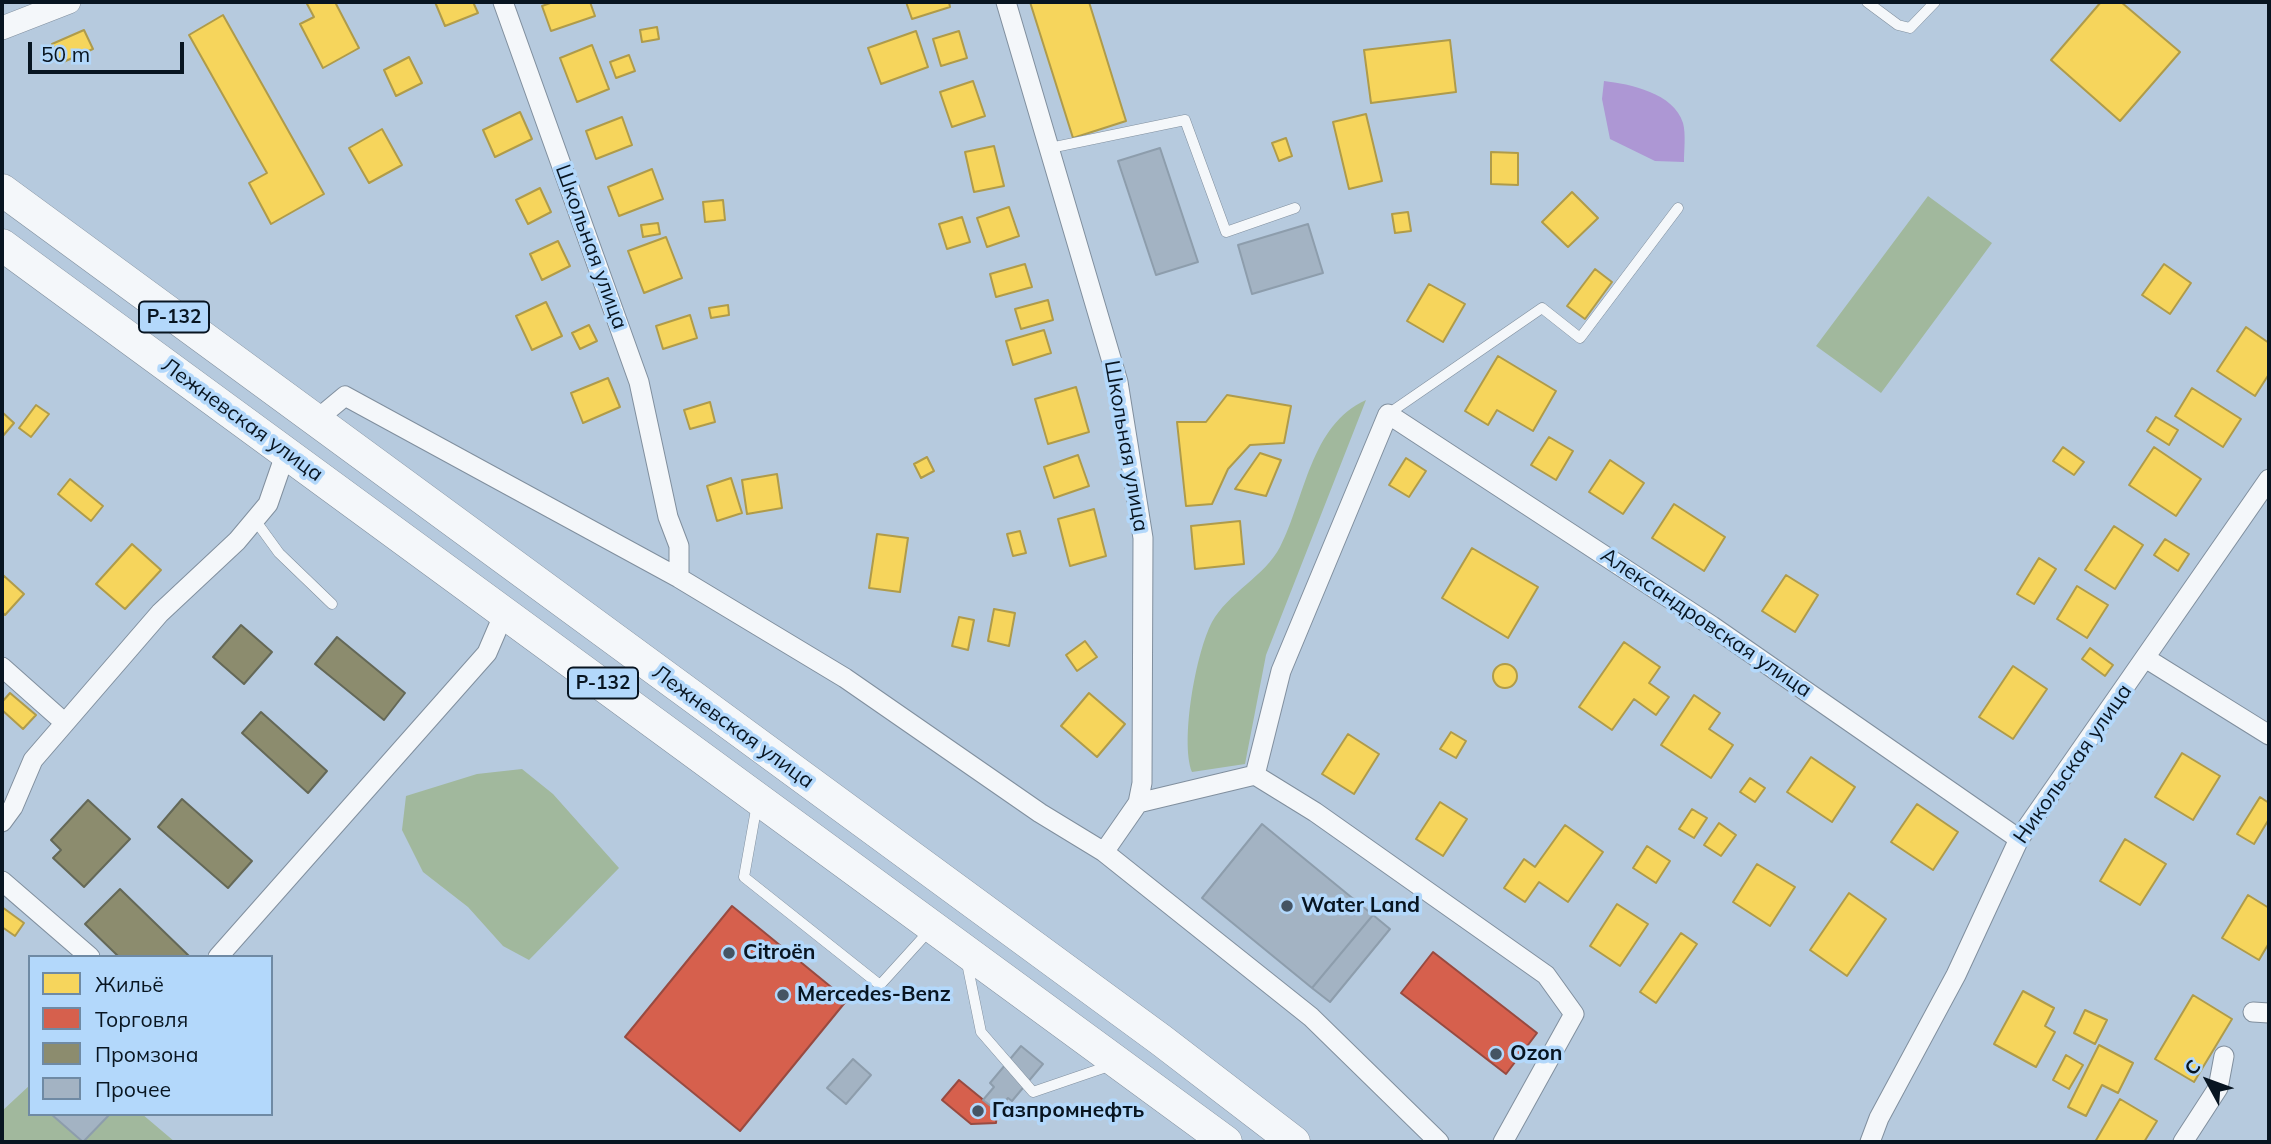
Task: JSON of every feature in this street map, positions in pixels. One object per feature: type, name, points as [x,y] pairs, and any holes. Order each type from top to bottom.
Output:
[{"type":"highway","name":"Лежневская улица","points":[[2,190],[1160,1040],[1294,1142]]},
{"type":"highway","name":"Лежневская улица","points":[[2,245],[934,926],[1211,1136]]},
{"type":"street","points":[[2,28],[69,2]]},
{"type":"street","name":"Школьная улица","points":[[503,2],[639,382],[668,517],[678,546],[679,578]]},
{"type":"street","name":"Школьная улица","points":[[1006,2],[1118,382],[1143,538],[1142,783],[1138,803],[1104,852]]},
{"type":"street","points":[[314,421],[345,396],[679,578],[845,678],[1041,813],[1104,852],[1311,1017],[1439,1142]]},
{"type":"street","points":[[1255,775],[1281,671],[1388,414]]},
{"type":"street","name":"Александровская улица","points":[[1388,414],[1712,626],[2019,839]]},
{"type":"street","points":[[2,822],[13,807],[33,760],[160,613],[256,520],[268,504],[286,452]]},
{"type":"street","name":"Никольская улица","points":[[1870,1142],[1879,1118],[1956,975],[2019,839],[2147,659],[2269,479]]},
{"type":"street","points":[[220,955],[487,653],[505,611]]},
{"type":"street","points":[[2147,659],[2269,736]]},
{"type":"street","points":[[2,667],[65,723]]},
{"type":"street","points":[[1138,803],[1255,775],[1315,812],[1546,975],[1574,1014],[1503,1142]]},
{"type":"street","points":[[2,881],[88,955]]},
{"type":"street","points":[[2183,1142],[2218,1088],[2224,1056]]},
{"type":"lane","points":[[1867,2],[1898,25],[1910,28],[1935,2]]},
{"type":"lane","points":[[1050,148],[1185,120],[1226,232],[1295,208]]},
{"type":"lane","points":[[1388,414],[1542,308],[1580,338],[1678,208]]},
{"type":"lane","points":[[256,520],[279,553],[332,604]]},
{"type":"lane","points":[[758,797],[744,877],[880,985],[934,926]]},
{"type":"lane","points":[[964,949],[981,1032],[1033,1092],[1118,1063]]},
{"type":"green space","points":[[1928,196],[1992,243],[1881,393],[1816,346]]},
{"type":"green space","points":[[1366,400],[1266,655],[1245,764],[1192,772],[1188,740],[1191,697],[1200,654],[1212,622],[1227,602],[1265,567],[1280,547],[1321,445],[1332,427],[1347,412]]},
{"type":"green space","points":[[522,769],[553,794],[619,868],[529,960],[503,946],[468,907],[423,872],[402,830],[406,796],[477,774]]},
{"type":"green space","points":[[28,1087],[28,1116],[144,1116],[175,1142],[2,1142],[2,1111]]},
{"type":"shaded area","points":[[1604,81],[1650,92],[1671,104],[1683,123],[1684,162],[1655,161],[1610,139],[1602,99]]},
{"type":"building: Жильё","points":[[306,2],[335,2],[359,48],[323,68],[300,24],[314,17]]},
{"type":"building: Жильё","points":[[435,2],[473,2],[478,13],[445,26]]},
{"type":"building: Жильё","points":[[553,2],[590,2],[595,16],[551,31],[542,6]]},
{"type":"building: Жильё","points":[[906,2],[949,2],[950,7],[912,19]]},
{"type":"building: Жильё","points":[[1030,2],[1089,2],[1126,121],[1073,138]]},
{"type":"building: Жильё","points":[[2101,2],[2121,2],[2180,52],[2120,121],[2051,60]]},
{"type":"building: Жильё","points":[[223,15],[324,194],[271,224],[249,183],[267,173],[189,35]]},
{"type":"building: Жильё","points":[[657,27],[659,39],[642,42],[640,30]]},
{"type":"building: Жильё","points":[[84,30],[93,49],[61,63],[52,44]]},
{"type":"building: Жильё","points":[[916,31],[928,67],[881,84],[868,48]]},
{"type":"building: Жильё","points":[[959,31],[967,58],[941,66],[933,39]]},
{"type":"building: Жильё","points":[[1450,40],[1456,92],[1371,103],[1364,50]]},
{"type":"building: Жильё","points":[[592,45],[609,89],[577,102],[560,58]]},
{"type":"building: Жильё","points":[[629,55],[635,71],[616,78],[610,62]]},
{"type":"building: Жильё","points":[[409,57],[422,83],[396,96],[384,70]]},
{"type":"building: Жильё","points":[[973,81],[985,116],[952,127],[940,92]]},
{"type":"building: Жильё","points":[[520,112],[532,139],[495,157],[483,130]]},
{"type":"building: Жильё","points":[[1366,114],[1382,181],[1349,189],[1333,122]]},
{"type":"building: Жильё","points":[[622,117],[632,145],[596,159],[586,131]]},
{"type":"building: Жильё","points":[[382,129],[402,165],[369,183],[349,148]]},
{"type":"building: Жильё","points":[[1286,138],[1292,156],[1279,161],[1272,143]]},
{"type":"building: Жильё","points":[[994,146],[1004,186],[974,192],[965,152]]},
{"type":"building: Жильё","points":[[1491,152],[1518,153],[1518,185],[1491,184]]},
{"type":"building: Жильё","points":[[652,169],[663,199],[619,216],[608,187]]},
{"type":"building: Жильё","points":[[540,188],[551,212],[528,224],[516,200]]},
{"type":"building: Жильё","points":[[1572,192],[1598,218],[1568,247],[1542,222]]},
{"type":"building: Жильё","points":[[723,200],[725,220],[705,222],[703,202]]},
{"type":"building: Жильё","points":[[1009,207],[1019,236],[987,247],[977,218]]},
{"type":"building: Жильё","points":[[1408,212],[1411,231],[1395,233],[1392,214]]},
{"type":"building: Жильё","points":[[962,217],[970,242],[947,249],[939,224]]},
{"type":"building: Жильё","points":[[658,223],[660,234],[643,237],[641,225]]},
{"type":"building: Жильё","points":[[666,237],[682,278],[644,293],[628,251]]},
{"type":"building: Жильё","points":[[558,241],[570,266],[542,280],[530,254]]},
{"type":"building: Жильё","points":[[1025,264],[1032,287],[996,297],[990,274]]},
{"type":"building: Жильё","points":[[2164,264],[2191,283],[2170,314],[2142,295]]},
{"type":"building: Жильё","points":[[1595,269],[1612,282],[1585,319],[1567,306]]},
{"type":"building: Жильё","points":[[1429,284],[1465,304],[1443,342],[1407,321]]},
{"type":"building: Жильё","points":[[1048,300],[1053,320],[1021,329],[1015,309]]},
{"type":"building: Жильё","points":[[546,302],[562,336],[532,350],[516,316]]},
{"type":"building: Жильё","points":[[728,305],[729,315],[711,318],[709,308]]},
{"type":"building: Жильё","points":[[690,315],[697,338],[663,349],[656,326]]},
{"type":"building: Жильё","points":[[589,325],[597,341],[580,349],[572,333]]},
{"type":"building: Жильё","points":[[2246,327],[2269,343],[2269,374],[2255,396],[2217,371]]},
{"type":"building: Жильё","points":[[1044,330],[1051,353],[1013,365],[1006,341]]},
{"type":"building: Жильё","points":[[1498,356],[1556,391],[1533,431],[1497,410],[1488,425],[1465,411]]},
{"type":"building: Жильё","points":[[608,378],[620,407],[583,423],[571,393]]},
{"type":"building: Жильё","points":[[1076,387],[1089,432],[1048,444],[1035,399]]},
{"type":"building: Жильё","points":[[2192,388],[2241,419],[2223,447],[2175,416]]},
{"type":"building: Жильё","points":[[1227,395],[1291,406],[1284,443],[1250,445],[1228,469],[1212,504],[1186,506],[1177,422],[1206,422]]},
{"type":"building: Жильё","points":[[710,402],[715,422],[690,429],[684,410]]},
{"type":"building: Жильё","points":[[36,405],[49,414],[31,437],[19,428]]},
{"type":"building: Жильё","points":[[2,412],[14,423],[2,437]]},
{"type":"building: Жильё","points":[[2156,417],[2178,430],[2169,445],[2147,431]]},
{"type":"building: Жильё","points":[[1549,437],[1573,451],[1556,480],[1531,465]]},
{"type":"building: Жильё","points":[[2063,447],[2084,462],[2074,475],[2053,461]]},
{"type":"building: Жильё","points":[[2154,447],[2201,479],[2176,516],[2129,485]]},
{"type":"building: Жильё","points":[[1260,453],[1281,460],[1266,496],[1235,489]]},
{"type":"building: Жильё","points":[[1078,455],[1089,486],[1054,498],[1044,467]]},
{"type":"building: Жильё","points":[[927,457],[934,471],[921,478],[914,464]]},
{"type":"building: Жильё","points":[[1406,458],[1426,471],[1409,497],[1389,485]]},
{"type":"building: Жильё","points":[[1610,460],[1644,483],[1623,514],[1589,492]]},
{"type":"building: Жильё","points":[[777,474],[782,508],[747,514],[742,480]]},
{"type":"building: Жильё","points":[[731,478],[742,513],[717,521],[707,486]]},
{"type":"building: Жильё","points":[[70,479],[103,506],[91,521],[58,494]]},
{"type":"building: Жильё","points":[[1674,504],[1725,537],[1704,571],[1652,538]]},
{"type":"building: Жильё","points":[[1094,509],[1106,556],[1070,566],[1058,519]]},
{"type":"building: Жильё","points":[[1240,521],[1244,564],[1195,569],[1191,526]]},
{"type":"building: Жильё","points":[[2114,526],[2143,545],[2115,589],[2085,570]]},
{"type":"building: Жильё","points":[[1020,531],[1026,553],[1013,556],[1007,534]]},
{"type":"building: Жильё","points":[[877,534],[908,538],[900,592],[869,588]]},
{"type":"building: Жильё","points":[[2165,539],[2189,554],[2178,571],[2154,555]]},
{"type":"building: Жильё","points":[[132,544],[161,570],[125,609],[96,584]]},
{"type":"building: Жильё","points":[[1472,548],[1538,587],[1508,638],[1442,598]]},
{"type":"building: Жильё","points":[[2039,558],[2056,569],[2034,604],[2017,594]]},
{"type":"building: Жильё","points":[[3,575],[24,594],[5,615],[2,612]]},
{"type":"building: Жильё","points":[[1786,575],[1818,595],[1795,632],[1762,611]]},
{"type":"building: Жильё","points":[[2077,586],[2108,605],[2087,638],[2057,619]]},
{"type":"building: Жильё","points":[[994,609],[1015,613],[1009,646],[988,641]]},
{"type":"building: Жильё","points":[[959,617],[974,620],[968,650],[952,646]]},
{"type":"building: Жильё","points":[[1085,641],[1097,657],[1077,671],[1066,655]]},
{"type":"building: Жильё","points":[[1624,642],[1660,667],[1649,683],[1669,697],[1656,715],[1634,699],[1612,730],[1579,707]]},
{"type":"building: Жильё","points":[[2090,648],[2113,665],[2105,676],[2082,659]]},
{"type":"building: Жильё","points":[[1505,664],[1516,671],[1517,676],[1510,687],[1505,688],[1494,681],[1493,676],[1500,665]]},
{"type":"building: Жильё","points":[[2013,666],[2047,689],[2013,739],[1979,717]]},
{"type":"building: Жильё","points":[[10,693],[36,715],[23,729],[2,710],[2,702]]},
{"type":"building: Жильё","points":[[1089,693],[1125,724],[1097,757],[1061,726]]},
{"type":"building: Жильё","points":[[1694,695],[1720,713],[1709,729],[1733,745],[1711,778],[1661,745]]},
{"type":"building: Жильё","points":[[1451,732],[1466,741],[1456,758],[1440,749]]},
{"type":"building: Жильё","points":[[1348,734],[1379,754],[1354,794],[1322,774]]},
{"type":"building: Жильё","points":[[2182,753],[2220,776],[2193,820],[2155,797]]},
{"type":"building: Жильё","points":[[1811,757],[1855,787],[1832,822],[1787,792]]},
{"type":"building: Жильё","points":[[1750,778],[1765,788],[1755,802],[1740,792]]},
{"type":"building: Жильё","points":[[2260,797],[2269,803],[2269,819],[2254,844],[2237,834]]},
{"type":"building: Жильё","points":[[1440,802],[1467,819],[1443,856],[1416,839]]},
{"type":"building: Жильё","points":[[1917,804],[1958,832],[1933,870],[1891,842]]},
{"type":"building: Жильё","points":[[1692,809],[1707,818],[1694,838],[1679,829]]},
{"type":"building: Жильё","points":[[1719,823],[1736,835],[1721,856],[1704,845]]},
{"type":"building: Жильё","points":[[1565,825],[1603,852],[1568,902],[1539,882],[1525,902],[1504,888],[1524,859],[1535,867]]},
{"type":"building: Жильё","points":[[2125,839],[2166,864],[2140,905],[2100,881]]},
{"type":"building: Жильё","points":[[1647,846],[1670,861],[1656,883],[1633,868]]},
{"type":"building: Жильё","points":[[1757,864],[1795,887],[1770,926],[1733,902]]},
{"type":"building: Жильё","points":[[1849,893],[1886,919],[1847,976],[1810,950]]},
{"type":"building: Жильё","points":[[2248,895],[2269,908],[2269,943],[2259,960],[2222,938]]},
{"type":"building: Жильё","points":[[1617,904],[1648,924],[1620,966],[1590,946]]},
{"type":"building: Жильё","points":[[2,907],[24,923],[15,936],[2,927]]},
{"type":"building: Жильё","points":[[1681,933],[1697,944],[1656,1003],[1640,992]]},
{"type":"building: Жильё","points":[[2023,991],[2054,1008],[2045,1026],[2055,1032],[2036,1067],[1994,1044]]},
{"type":"building: Жильё","points":[[2193,995],[2232,1019],[2194,1082],[2155,1059]]},
{"type":"building: Жильё","points":[[2085,1010],[2107,1020],[2095,1044],[2074,1033]]},
{"type":"building: Жильё","points":[[2099,1045],[2133,1063],[2118,1093],[2102,1085],[2086,1116],[2068,1107]]},
{"type":"building: Жильё","points":[[2066,1055],[2083,1065],[2069,1089],[2053,1080]]},
{"type":"building: Жильё","points":[[2120,1099],[2157,1121],[2144,1142],[2095,1142]]},
{"type":"building: Торговля","points":[[732,906],[847,1000],[740,1131],[625,1037]]},
{"type":"building: Торговля","points":[[1433,952],[1537,1033],[1506,1074],[1401,993]]},
{"type":"building: Торговля","points":[[959,1080],[997,1111],[996,1123],[971,1124],[942,1100]]},
{"type":"building: Промзона","points":[[241,625],[272,652],[244,684],[213,657]]},
{"type":"building: Промзона","points":[[337,637],[405,693],[384,720],[315,664]]},
{"type":"building: Промзона","points":[[261,712],[327,771],[308,793],[242,733]]},
{"type":"building: Промзона","points":[[182,799],[252,861],[228,888],[158,827]]},
{"type":"building: Промзона","points":[[88,800],[130,839],[84,887],[53,858],[61,850],[51,840]]},
{"type":"building: Промзона","points":[[120,889],[188,955],[117,955],[85,924]]},
{"type":"building: Прочее","points":[[1160,148],[1198,262],[1156,275],[1118,161]]},
{"type":"building: Прочее","points":[[1308,224],[1323,273],[1252,294],[1238,245]]},
{"type":"building: Прочее","name":"Water Land","points":[[1262,824],[1373,915],[1312,988],[1202,898]]},
{"type":"building: Прочее","points":[[1373,915],[1390,929],[1330,1002],[1312,988]]},
{"type":"building: Прочее","points":[[1021,1046],[1043,1064],[1012,1101],[1008,1098],[997,1111],[983,1100],[994,1087],[990,1083]]},
{"type":"building: Прочее","points":[[853,1059],[871,1075],[846,1104],[827,1088]]},
{"type":"building: Прочее","points":[[53,1116],[108,1116],[83,1142]]},
{"type":"place","name":"Water Land","points":[[1287,906]]},
{"type":"place","name":"Citroën","points":[[729,953]]},
{"type":"place","name":"Mercedes-Benz","points":[[783,995]]},
{"type":"place","name":"Ozon","points":[[1496,1054]]},
{"type":"place","name":"Газпромнефть","points":[[978,1111]]}]
